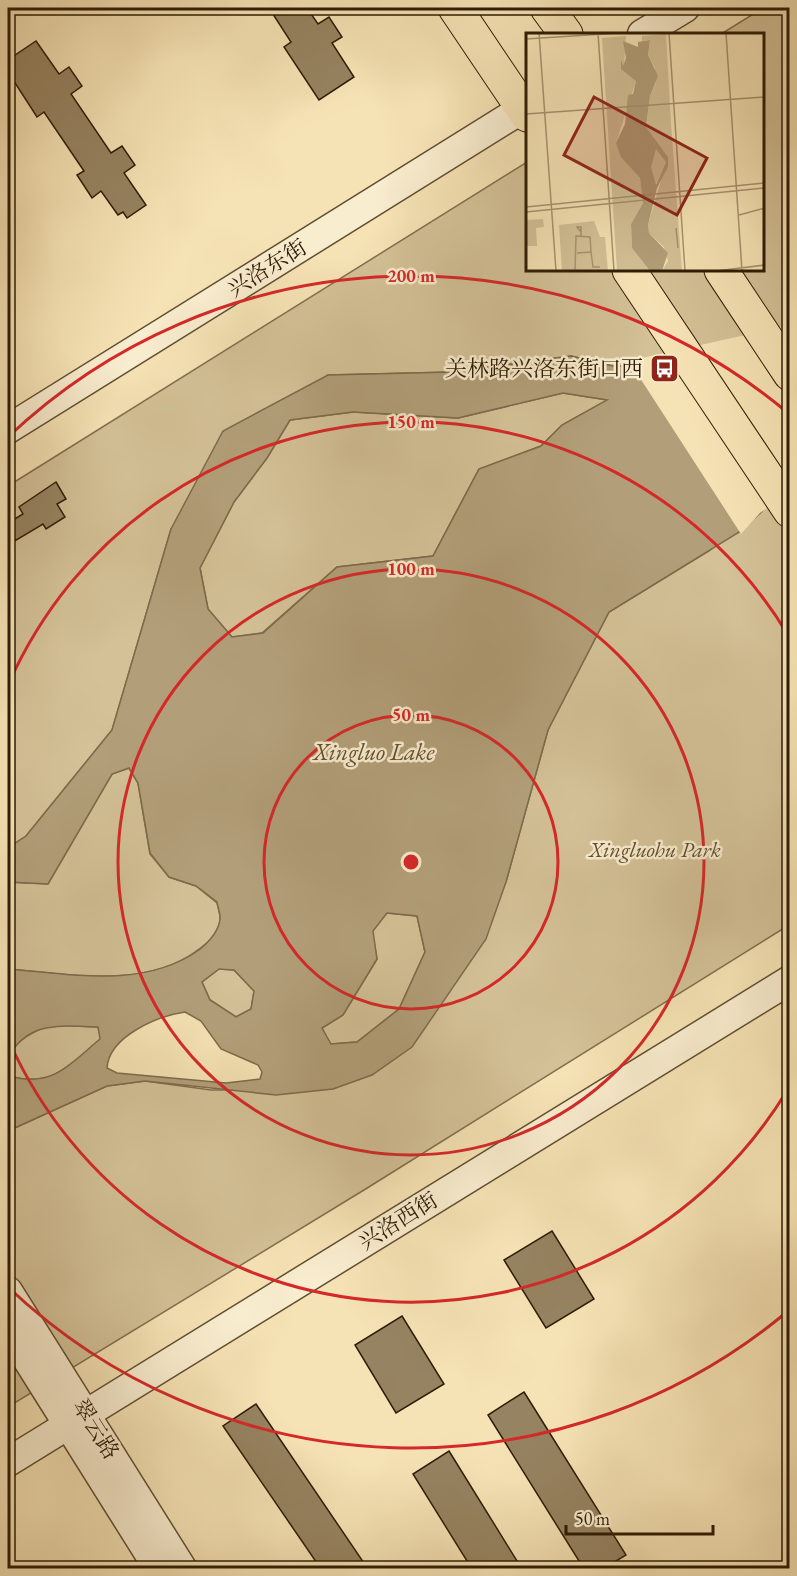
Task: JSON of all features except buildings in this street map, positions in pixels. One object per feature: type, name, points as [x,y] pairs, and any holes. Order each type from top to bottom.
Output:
[{"type":"main road","points":[[455,8],[523,103]]},
{"type":"main road","points":[[547,8],[565,33]]},
{"type":"main road","points":[[630,272],[789,511]]},
{"type":"main road","points":[[725,276],[789,374]]},
{"type":"street","points":[[621,33],[662,8]]},
{"type":"street","points":[[644,33],[685,8]]},
{"type":"street","name":"兴洛东街","points":[[8,410],[523,103]]},
{"type":"street","name":"兴洛东街","points":[[8,429],[523,103]]},
{"type":"street","name":"兴洛西街","points":[[8,1462],[73,1412],[789,961]]},
{"type":"street","name":"兴洛西街","points":[[8,1443],[73,1412],[789,980]]},
{"type":"street","name":"翠云路","points":[[8,1291],[158,1569]]},
{"type":"street","name":"翠云路","points":[[8,1329],[73,1412],[182,1569]]},
{"type":"green space","points":[[763,8],[789,8],[789,328],[617,367],[571,356],[453,372],[328,375],[171,529],[112,730],[26,836],[8,848],[8,486],[526,163],[526,272],[764,272],[764,33],[723,33]]},
{"type":"green space","points":[[563,393],[608,400],[562,425],[541,446],[479,469],[433,556],[337,567],[262,633],[232,637],[208,609],[200,568],[234,502],[267,458],[290,420],[353,412],[458,418]]},
{"type":"green space","name":"Xingluohu Park","points":[[789,489],[789,925],[364,1190],[8,1407],[8,1131],[107,1086],[145,1081],[211,1090],[333,1089],[506,882],[548,730],[609,612],[709,551]]},
{"type":"green space","points":[[129,768],[138,783],[150,854],[169,877],[196,886],[217,903],[220,919],[214,935],[195,952],[174,964],[129,975],[79,976],[8,969],[8,933],[13,913],[8,910],[8,882],[48,884],[112,774]]},
{"type":"green space","points":[[387,913],[417,916],[425,952],[399,1009],[357,1042],[330,1044],[322,1028],[343,1015],[377,959],[372,931]]},
{"type":"green space","points":[[219,969],[234,970],[254,991],[251,1009],[236,1017],[210,1000],[202,982]]},
{"type":"green space","points":[[48,1025],[98,1027],[101,1039],[71,1064],[51,1076],[40,1079],[13,1077],[10,1066],[12,1050],[23,1039]]},
{"type":"water","name":"Xingluo Lake","points":[[571,356],[617,367],[658,356],[775,499],[741,531],[609,612],[548,730],[506,882],[486,939],[412,1047],[372,1075],[333,1089],[276,1095],[145,1081],[107,1086],[8,1131],[8,1066],[13,1077],[40,1079],[51,1076],[71,1064],[100,1039],[98,1027],[47,1028],[25,1037],[8,1058],[8,969],[106,976],[155,970],[178,962],[199,950],[212,937],[219,924],[217,902],[196,886],[169,877],[150,853],[138,783],[129,768],[112,774],[48,884],[8,882],[8,848],[26,836],[112,730],[171,529],[223,431],[328,375],[453,372]],"holes":[[[563,393],[607,400],[562,425],[541,446],[479,469],[433,556],[337,567],[263,633],[232,637],[208,609],[200,568],[234,502],[267,458],[290,420],[353,412],[458,418]],[[387,913],[417,916],[425,952],[399,1009],[357,1042],[331,1044],[322,1028],[343,1015],[377,959],[373,931]],[[219,969],[234,970],[254,991],[251,1009],[236,1017],[210,1000],[202,982]],[[185,1012],[201,1021],[221,1049],[258,1065],[262,1072],[260,1079],[226,1083],[117,1073],[107,1068],[116,1046],[125,1037],[149,1023]]]},
{"type":"pier","points":[[790,325],[790,493],[760,513],[741,534],[629,361]]},
{"type":"place","name":"关林路兴洛东街口西","points":[[664,368]]}]
